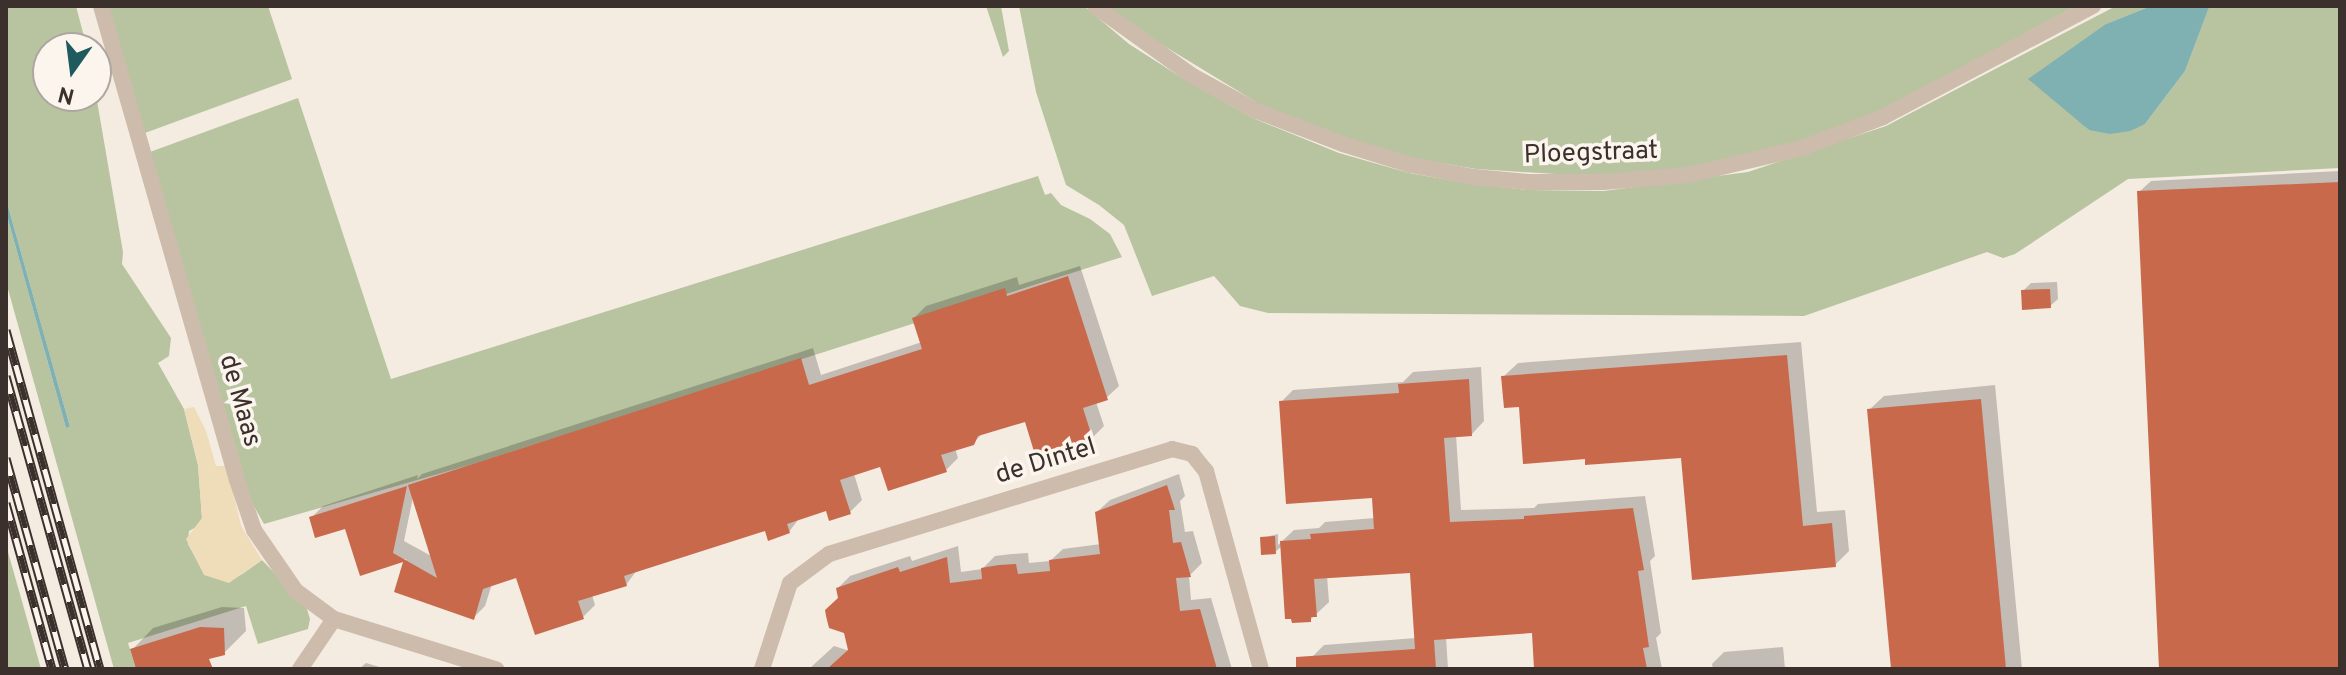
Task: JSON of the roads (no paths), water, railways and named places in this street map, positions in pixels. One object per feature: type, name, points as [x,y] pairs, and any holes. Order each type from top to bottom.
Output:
[{"type":"street","name":"de Maas","points":[[101,6],[254,530],[296,591],[334,619],[496,669]]},
{"type":"street","name":"Ploegstraat","points":[[1095,6],[1191,75],[1257,111],[1343,144],[1411,165],[1474,177],[1528,182],[1603,182],[1688,175],[1802,148],[1883,117],[2093,6]]},
{"type":"street","name":"de Dintel","points":[[762,669],[790,583],[829,554],[1172,449],[1192,454],[1206,471],[1261,669]]},
{"type":"street","points":[[300,669],[334,619]]},
{"type":"water","points":[[2151,6],[2209,7],[2185,71],[2145,124],[2130,131],[2110,134],[2089,130],[2028,79],[2106,24]]},
{"type":"water","points":[[6,199],[70,427],[66,428],[6,212]]},
{"type":"railway","points":[[6,330],[100,669]]},
{"type":"railway","points":[[6,376],[88,669]]},
{"type":"railway","points":[[6,458],[65,669]]},
{"type":"railway","points":[[6,503],[52,669]]}]
